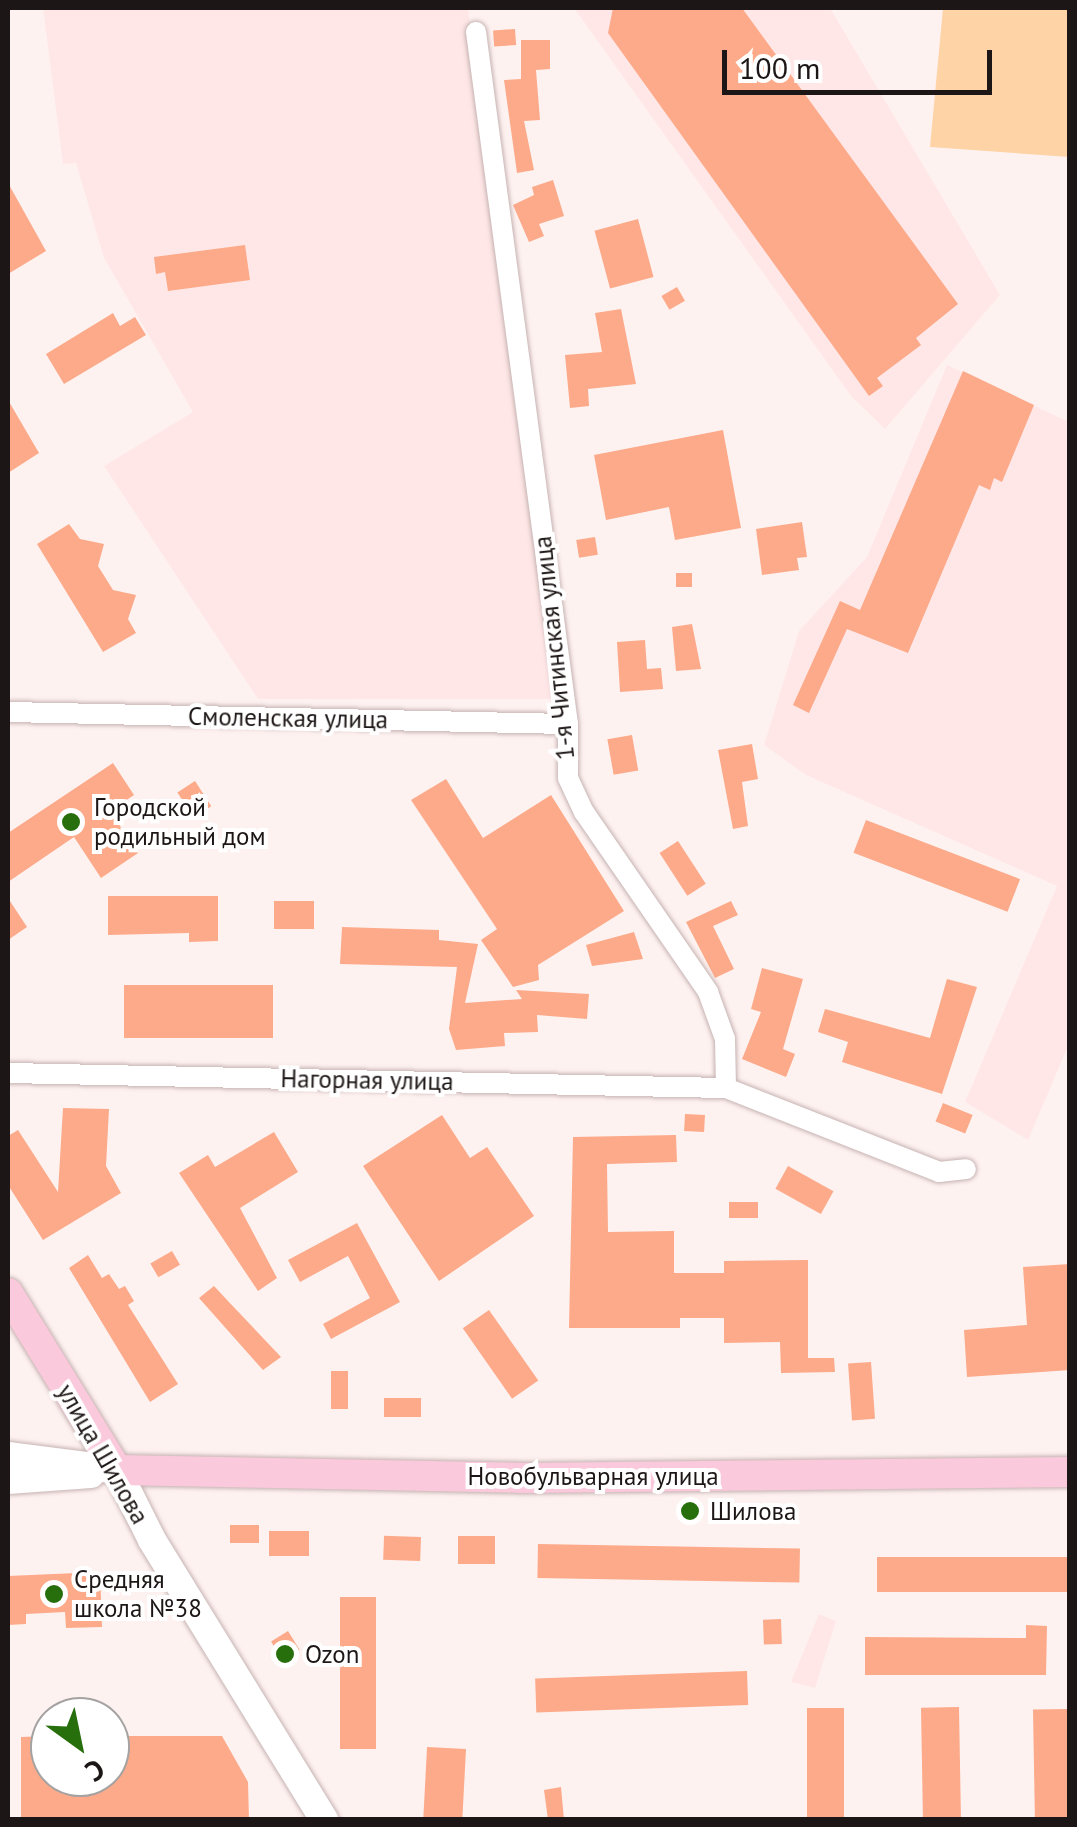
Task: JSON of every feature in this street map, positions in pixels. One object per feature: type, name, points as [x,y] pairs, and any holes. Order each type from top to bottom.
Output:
[{"type":"main road","name":"улица Шилова","points":[[8,1293],[117,1470],[152,1540],[324,1820]]},
{"type":"main road","name":"Новобульварная улица","points":[[8,1456],[117,1470],[521,1478],[1070,1472]]},
{"type":"main road","name":"Новобульварная улица","points":[[8,1480],[117,1470]]},
{"type":"street","name":"1-я Читинская улица","points":[[476,32],[568,724],[568,778],[584,812],[708,992],[725,1039],[726,1088]]},
{"type":"street","name":"Смоленская улица","points":[[8,712],[568,724]]},
{"type":"street","name":"Нагорная улица","points":[[8,1073],[726,1088]]},
{"type":"street","points":[[726,1088],[939,1172],[966,1169]]},
{"type":"shaded area","points":[[43,8],[468,8],[555,699],[258,699],[104,466],[193,412],[104,258],[76,163],[63,164]]},
{"type":"shaded area","points":[[574,8],[830,8],[1000,295],[885,429],[851,396]]},
{"type":"shaded area","points":[[943,8],[1069,8],[1069,157],[930,147]]},
{"type":"shaded area","points":[[947,365],[1069,422],[1069,1044],[1028,1140],[965,1102],[1057,886],[806,775],[764,745],[799,631],[867,557]]},
{"type":"shaded area","points":[[819,1614],[836,1621],[815,1688],[791,1682]]},
{"type":"building","points":[[613,8],[742,8],[958,304],[916,338],[921,345],[877,378],[883,386],[869,396],[608,33]]},
{"type":"building","points":[[515,29],[516,45],[494,46],[493,31]]},
{"type":"building","points":[[521,40],[550,40],[550,69],[536,70],[540,120],[524,121],[534,170],[517,173],[504,80],[521,79]]},
{"type":"building","points":[[553,180],[564,216],[539,224],[544,236],[529,242],[513,205],[534,195],[532,187]]},
{"type":"building","points":[[8,183],[46,251],[8,274]]},
{"type":"building","points":[[638,219],[654,277],[610,289],[595,231]]},
{"type":"building","points":[[245,245],[250,280],[168,291],[165,272],[156,274],[154,257]]},
{"type":"building","points":[[677,287],[685,301],[669,310],[661,296]]},
{"type":"building","points":[[621,309],[636,384],[588,389],[589,406],[570,408],[565,355],[602,352],[595,313]]},
{"type":"building","points":[[113,313],[120,326],[135,317],[146,335],[64,384],[46,354]]},
{"type":"building","points":[[963,371],[1034,405],[1002,482],[994,478],[990,490],[979,485],[908,653],[847,629],[809,713],[793,705],[840,601],[860,610]]},
{"type":"building","points":[[8,400],[39,453],[8,473]]},
{"type":"building","points":[[723,430],[741,528],[675,540],[669,507],[606,520],[594,455]]},
{"type":"building","points":[[802,522],[807,557],[797,558],[799,570],[762,575],[756,529]]},
{"type":"building","points":[[69,524],[80,539],[104,544],[98,566],[113,590],[136,595],[128,619],[136,633],[103,652],[37,544]]},
{"type":"building","points":[[595,537],[598,555],[579,558],[576,540]]},
{"type":"building","points":[[676,573],[692,573],[692,587],[676,587]]},
{"type":"building","points":[[692,624],[701,669],[676,671],[672,627]]},
{"type":"building","points":[[645,640],[647,669],[661,668],[663,689],[620,692],[617,642]]},
{"type":"building","points":[[632,735],[638,770],[614,775],[607,739]]},
{"type":"building","points":[[752,744],[758,779],[742,782],[748,826],[733,829],[718,750]]},
{"type":"building","name":"Городской родильный дом","points":[[113,763],[134,795],[110,811],[138,853],[101,878],[74,837],[8,882],[8,833]]},
{"type":"building","points":[[446,779],[483,838],[551,795],[624,911],[538,965],[539,980],[513,987],[481,940],[497,929],[411,800]]},
{"type":"building","points":[[195,781],[211,806],[194,818],[177,792]]},
{"type":"building","points":[[866,820],[1020,879],[1007,912],[853,853]]},
{"type":"building","points":[[678,841],[706,884],[687,896],[660,853]]},
{"type":"building","points":[[108,896],[218,896],[218,941],[189,942],[189,933],[108,935]]},
{"type":"building","points":[[8,898],[27,927],[8,940]]},
{"type":"building","points":[[274,901],[314,901],[314,929],[274,929]]},
{"type":"building","points":[[731,901],[738,915],[713,926],[734,969],[715,978],[686,922]]},
{"type":"building","points":[[342,927],[439,930],[439,940],[478,944],[465,1003],[522,999],[516,990],[589,994],[587,1019],[537,1015],[538,1032],[504,1033],[505,1046],[456,1050],[449,1029],[457,967],[340,964]]},
{"type":"building","points":[[634,932],[643,959],[592,966],[586,945]]},
{"type":"building","points":[[762,968],[803,979],[783,1049],[795,1054],[786,1077],[742,1059],[761,1012],[751,1009]]},
{"type":"building","points":[[947,979],[977,987],[942,1094],[842,1062],[848,1042],[818,1032],[825,1009],[930,1038]]},
{"type":"building","points":[[124,985],[273,985],[273,1038],[124,1038]]},
{"type":"building","points":[[943,1103],[973,1115],[965,1134],[936,1122]]},
{"type":"building","points":[[63,1108],[109,1109],[106,1166],[121,1193],[43,1240],[8,1185],[8,1136],[18,1130],[58,1192]]},
{"type":"building","points":[[685,1114],[705,1115],[704,1132],[684,1131]]},
{"type":"building","points":[[442,1115],[470,1158],[487,1147],[534,1216],[439,1281],[363,1166]]},
{"type":"building","points":[[274,1132],[298,1172],[240,1208],[277,1278],[258,1291],[179,1173],[208,1155],[215,1167]]},
{"type":"building","points":[[676,1135],[677,1162],[607,1164],[608,1232],[674,1231],[674,1273],[724,1273],[724,1261],[808,1260],[808,1358],[834,1358],[835,1372],[781,1373],[780,1342],[724,1343],[724,1318],[680,1318],[680,1328],[569,1328],[573,1137]]},
{"type":"building","points":[[788,1166],[833,1191],[821,1214],[775,1189]]},
{"type":"building","points":[[729,1202],[758,1202],[758,1218],[729,1218]]},
{"type":"building","points":[[357,1223],[400,1302],[331,1339],[323,1324],[370,1298],[348,1256],[300,1282],[288,1260]]},
{"type":"building","points":[[172,1251],[180,1265],[158,1277],[150,1264]]},
{"type":"building","points":[[88,1255],[102,1278],[109,1274],[119,1289],[125,1286],[134,1301],[128,1305],[178,1384],[150,1402],[69,1268]]},
{"type":"building","points":[[1070,1264],[1070,1370],[967,1377],[964,1330],[1027,1325],[1023,1267]]},
{"type":"building","points":[[214,1286],[281,1357],[263,1370],[199,1298]]},
{"type":"building","points":[[489,1310],[538,1380],[512,1399],[463,1328]]},
{"type":"building","points":[[871,1362],[875,1419],[852,1420],[848,1364]]},
{"type":"building","points":[[331,1371],[348,1371],[348,1409],[331,1409]]},
{"type":"building","points":[[384,1398],[421,1398],[421,1417],[384,1417]]},
{"type":"building","points":[[230,1525],[259,1525],[259,1543],[230,1543]]},
{"type":"building","points":[[269,1531],[309,1531],[309,1556],[269,1556]]},
{"type":"building","points":[[384,1536],[421,1537],[420,1561],[383,1560]]},
{"type":"building","points":[[458,1536],[495,1536],[495,1564],[458,1564]]},
{"type":"building","points":[[538,1544],[800,1549],[799,1583],[537,1578]]},
{"type":"building","points":[[877,1557],[1070,1557],[1070,1592],[877,1592]]},
{"type":"building","name":"Средняя школа №38","points":[[100,1572],[102,1627],[66,1628],[65,1612],[26,1614],[26,1624],[8,1625],[8,1576]]},
{"type":"building","points":[[340,1597],[376,1597],[376,1749],[340,1749]]},
{"type":"building","points":[[781,1619],[782,1644],[764,1645],[763,1620]]},
{"type":"building","points":[[1026,1625],[1047,1626],[1046,1675],[865,1675],[865,1637],[1026,1638]]},
{"type":"building","points":[[288,1631],[300,1650],[283,1660],[271,1642]]},
{"type":"building","points":[[747,1671],[748,1705],[536,1712],[535,1678]]},
{"type":"building","points":[[959,1707],[961,1820],[923,1820],[921,1708]]},
{"type":"building","points":[[807,1708],[844,1708],[844,1820],[807,1820]]},
{"type":"building","points":[[1068,1709],[1070,1820],[1035,1820],[1033,1710]]},
{"type":"building","points":[[130,1736],[222,1736],[248,1782],[249,1820],[21,1820],[21,1737],[30,1737],[30,1797],[130,1797]]},
{"type":"building","points":[[427,1747],[466,1749],[462,1820],[423,1818]]},
{"type":"building","points":[[561,1787],[564,1820],[548,1820],[544,1790]]},
{"type":"place","name":"Городской родильный дом","points":[[71,822]]},
{"type":"place","name":"Шилова","points":[[690,1511]]},
{"type":"place","name":"Средняя школа №38","points":[[54,1594]]},
{"type":"place","name":"Ozon","points":[[285,1654]]}]
